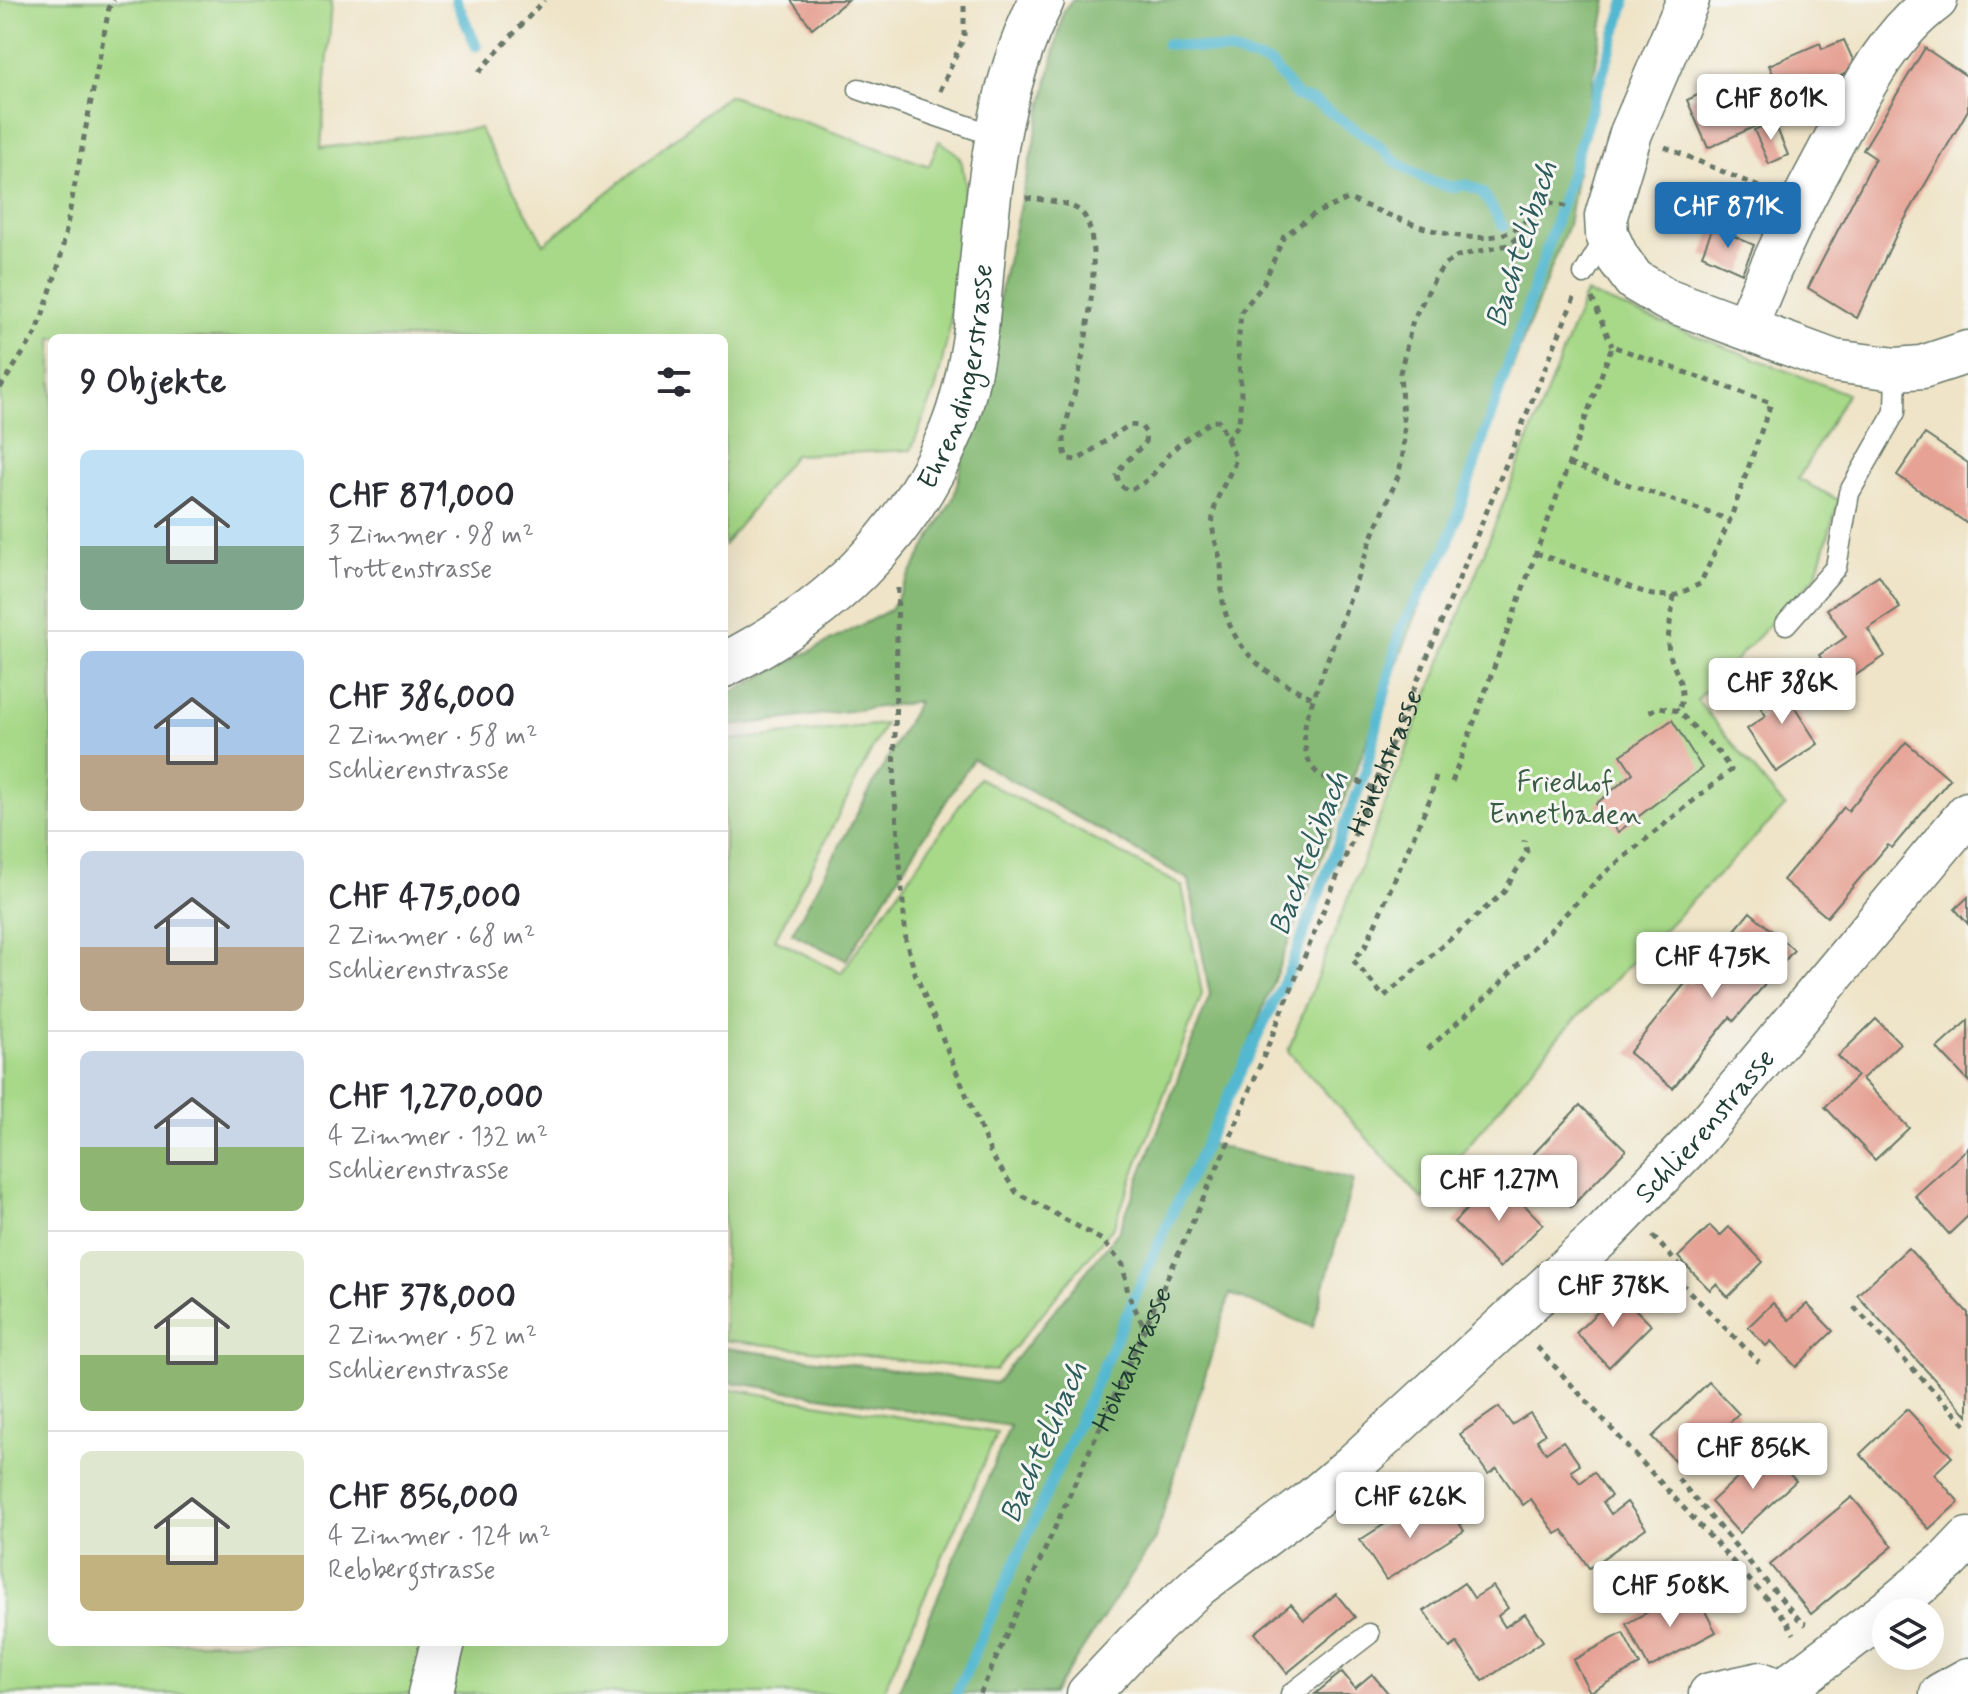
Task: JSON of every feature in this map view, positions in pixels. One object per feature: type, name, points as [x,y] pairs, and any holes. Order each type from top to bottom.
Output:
[{"type":"main road","name":"Ehrendingerstrasse","points":[[728,663],[765,644],[819,607],[867,563],[900,523],[925,484],[952,431],[971,361],[996,136],[1030,24],[1042,0]]},
{"type":"main road","points":[[430,1694],[442,1646]]},
{"type":"street","points":[[1688,0],[1631,133],[1608,206],[1607,235],[1618,258],[1634,280],[1666,299],[1834,361],[1896,369],[1922,367],[1968,352]]},
{"type":"street","points":[[1746,327],[1800,205],[1849,114],[1892,42],[1935,0]]},
{"type":"street","name":"Schlierenstrasse","points":[[1088,1694],[1136,1643],[1199,1585],[1307,1504],[1353,1465],[1627,1209],[1694,1141],[1968,813]]},
{"type":"street","points":[[1903,1598],[1968,1539]]},
{"type":"street","points":[[1713,1693],[1761,1683],[1794,1684],[1872,1624]]},
{"type":"street","points":[[1941,1694],[1968,1679]]},
{"type":"lane","points":[[859,89],[996,136]]},
{"type":"lane","points":[[1584,274],[1607,235]]},
{"type":"lane","points":[[1786,624],[1836,567],[1849,493],[1895,412],[1896,369]]},
{"type":"lane","points":[[1291,1694],[1369,1634]]},
{"type":"path","points":[[0,388],[37,332],[60,261],[109,8],[114,0]]},
{"type":"path","points":[[479,72],[544,0]]},
{"type":"path","points":[[930,114],[964,37],[964,0]]},
{"type":"path","points":[[1631,133],[1800,205]]},
{"type":"path","points":[[989,194],[1063,204],[1076,208],[1086,217],[1093,259],[1091,300],[1077,386],[1066,427],[1064,449],[1068,459],[1078,460],[1129,425],[1141,426],[1146,433],[1145,443],[1117,475],[1117,482],[1122,488],[1132,490],[1162,466],[1172,451],[1211,421],[1219,421],[1236,459],[1222,483],[1211,532],[1221,563],[1223,601],[1229,622],[1264,671],[1313,698]]},
{"type":"path","points":[[1227,439],[1239,424],[1241,312],[1263,285],[1284,236],[1314,214],[1348,199],[1438,233],[1493,236],[1514,231],[1523,224]]},
{"type":"path","points":[[1372,788],[1355,780],[1335,781],[1315,771],[1310,764],[1303,736],[1313,698],[1398,476],[1404,432],[1400,373],[1413,320],[1445,264],[1458,256],[1508,245],[1514,241],[1537,204],[1547,201],[1566,206]]},
{"type":"path","points":[[1452,782],[1612,346],[1584,274]]},
{"type":"path","name":"Höhtalstrasse","points":[[980,1694],[1229,1141],[1584,274]]},
{"type":"path","points":[[1536,553],[1652,595],[1674,596],[1700,584],[1730,520],[1771,403],[1612,346]]},
{"type":"path","points":[[1569,464],[1730,520]]},
{"type":"path","points":[[900,523],[894,786],[906,941],[915,973],[992,1156],[1003,1175],[1016,1192],[1102,1240],[1123,1265],[1128,1294],[1145,1329]]},
{"type":"path","points":[[1674,596],[1668,645],[1683,687],[1683,701],[1678,711]]},
{"type":"path","points":[[1428,1049],[1498,986],[1602,875],[1731,770],[1719,753],[1678,711],[1660,707],[1647,713]]},
{"type":"path","points":[[1436,776],[1430,799],[1365,947],[1353,960],[1384,997],[1504,892],[1527,852],[1524,840]]},
{"type":"path","points":[[1627,1209],[1682,1269],[1678,1280],[1759,1362]]},
{"type":"path","points":[[1854,1307],[1968,1427]]},
{"type":"path","points":[[1526,1353],[1536,1345],[1786,1620],[1794,1684]]},
{"type":"path","points":[[1678,1479],[1802,1623],[1872,1620]]},
{"type":"green space","points":[[0,0],[332,0],[321,148],[479,128],[544,244],[728,95],[929,166],[939,141],[959,157],[965,183],[949,331],[936,388],[911,450],[794,455],[728,540],[728,334],[48,334],[48,1646],[728,1646],[728,1389],[997,1433],[882,1694],[0,1694]]},
{"type":"green space","points":[[1072,0],[1607,0],[1568,225],[1210,1144],[1353,1180],[1313,1327],[1230,1294],[1155,1539],[1053,1694],[897,1694],[1010,1426],[728,1382],[728,1349],[996,1383],[1119,1231],[1210,995],[1189,880],[973,759],[846,960],[792,933],[918,702],[728,726],[728,694],[890,610],[954,497],[1064,10]]},
{"type":"green space","name":"Friedhof Ennetbaden","points":[[1586,293],[1847,394],[1798,479],[1839,500],[1816,576],[1697,700],[1785,807],[1558,1037],[1423,1200],[1288,1051]]},
{"type":"green space","points":[[885,724],[775,939],[841,973],[979,778],[1182,886],[1202,994],[1114,1226],[995,1371],[728,1340],[728,741]]},
{"type":"building","points":[[791,0],[848,0],[812,28]]},
{"type":"building","points":[[1844,40],[1857,69],[1835,78],[1840,92],[1790,113],[1769,65],[1820,43],[1822,49]]},
{"type":"building","points":[[1925,48],[1968,77],[1968,110],[1897,233],[1857,318],[1808,288],[1875,158],[1863,150]]},
{"type":"building","points":[[1736,77],[1758,125],[1708,148],[1687,100]]},
{"type":"building","points":[[1774,121],[1788,155],[1769,164],[1754,130]]},
{"type":"building","points":[[1713,227],[1754,245],[1742,273],[1702,255]]},
{"type":"building","points":[[1925,434],[1968,463],[1968,524],[1897,475]]},
{"type":"building","points":[[1879,575],[1900,608],[1868,629],[1885,656],[1839,686],[1819,655],[1846,637],[1827,609]]},
{"type":"building","points":[[1789,676],[1805,700],[1794,707],[1818,744],[1776,772],[1747,729],[1766,716],[1755,699]]},
{"type":"building","points":[[1672,720],[1702,768],[1618,832],[1596,804],[1633,773],[1621,755]]},
{"type":"building","points":[[1906,742],[1950,779],[1892,848],[1888,845],[1827,917],[1783,880],[1844,807],[1848,811]]},
{"type":"building","points":[[1968,897],[1968,924],[1955,909]]},
{"type":"building","points":[[1750,912],[1794,950],[1734,1021],[1730,1017],[1673,1088],[1629,1053],[1687,981],[1690,984]]},
{"type":"building","points":[[1876,1019],[1900,1043],[1862,1079],[1909,1128],[1875,1160],[1825,1107],[1857,1076],[1838,1056]]},
{"type":"building","points":[[1968,1020],[1968,1081],[1937,1048]]},
{"type":"building","points":[[1580,1105],[1626,1150],[1571,1207],[1525,1163]]},
{"type":"building","points":[[1968,1148],[1968,1216],[1949,1234],[1915,1196]]},
{"type":"building","points":[[1498,1178],[1543,1224],[1500,1268],[1454,1222]]},
{"type":"building","points":[[1710,1226],[1720,1236],[1729,1227],[1763,1262],[1728,1297],[1716,1284],[1710,1290],[1678,1257]]},
{"type":"building","points":[[1908,1248],[1968,1313],[1968,1416],[1857,1295]]},
{"type":"building","points":[[1618,1292],[1651,1325],[1609,1367],[1576,1333]]},
{"type":"building","points":[[1773,1303],[1789,1320],[1807,1304],[1833,1331],[1796,1367],[1771,1341],[1766,1346],[1748,1327]]},
{"type":"building","points":[[1709,1382],[1739,1414],[1682,1468],[1652,1437]]},
{"type":"building","points":[[1499,1407],[1512,1425],[1530,1413],[1545,1434],[1537,1440],[1546,1453],[1563,1441],[1580,1465],[1571,1471],[1580,1483],[1594,1472],[1611,1496],[1603,1502],[1611,1514],[1627,1502],[1646,1528],[1589,1568],[1563,1530],[1556,1534],[1531,1499],[1523,1505],[1497,1468],[1488,1474],[1460,1434]]},
{"type":"building","points":[[1907,1409],[1952,1457],[1934,1474],[1959,1502],[1929,1529],[1860,1454]]},
{"type":"building","points":[[1767,1450],[1796,1481],[1739,1533],[1711,1502]]},
{"type":"building","points":[[1852,1497],[1893,1546],[1811,1614],[1770,1565]]},
{"type":"building","points":[[1447,1504],[1464,1531],[1386,1580],[1360,1540],[1402,1513],[1411,1527]]},
{"type":"building","points":[[1464,1583],[1474,1598],[1493,1586],[1508,1608],[1498,1616],[1505,1627],[1525,1614],[1543,1641],[1483,1681],[1457,1643],[1450,1648],[1424,1611]]},
{"type":"building","points":[[1682,1593],[1689,1606],[1699,1600],[1716,1632],[1649,1668],[1626,1624]]},
{"type":"building","points":[[1336,1594],[1355,1617],[1287,1673],[1255,1633],[1291,1604],[1304,1620]]},
{"type":"building","points":[[1623,1633],[1640,1665],[1590,1692],[1573,1660]]},
{"type":"building","points":[[1342,1672],[1355,1688],[1372,1674],[1389,1694],[1315,1694]]},
{"type":"waterway","points":[[456,0],[476,46]]},
{"type":"waterway","name":"Bachtelibach","points":[[956,1694],[1176,1205],[1290,969],[1366,770],[1401,627],[1446,549],[1544,258],[1626,0]]},
{"type":"waterway","points":[[1167,44],[1229,51],[1271,64],[1298,97],[1314,101],[1374,142],[1398,163],[1425,179],[1450,187],[1468,185],[1483,193],[1503,226]]}]
